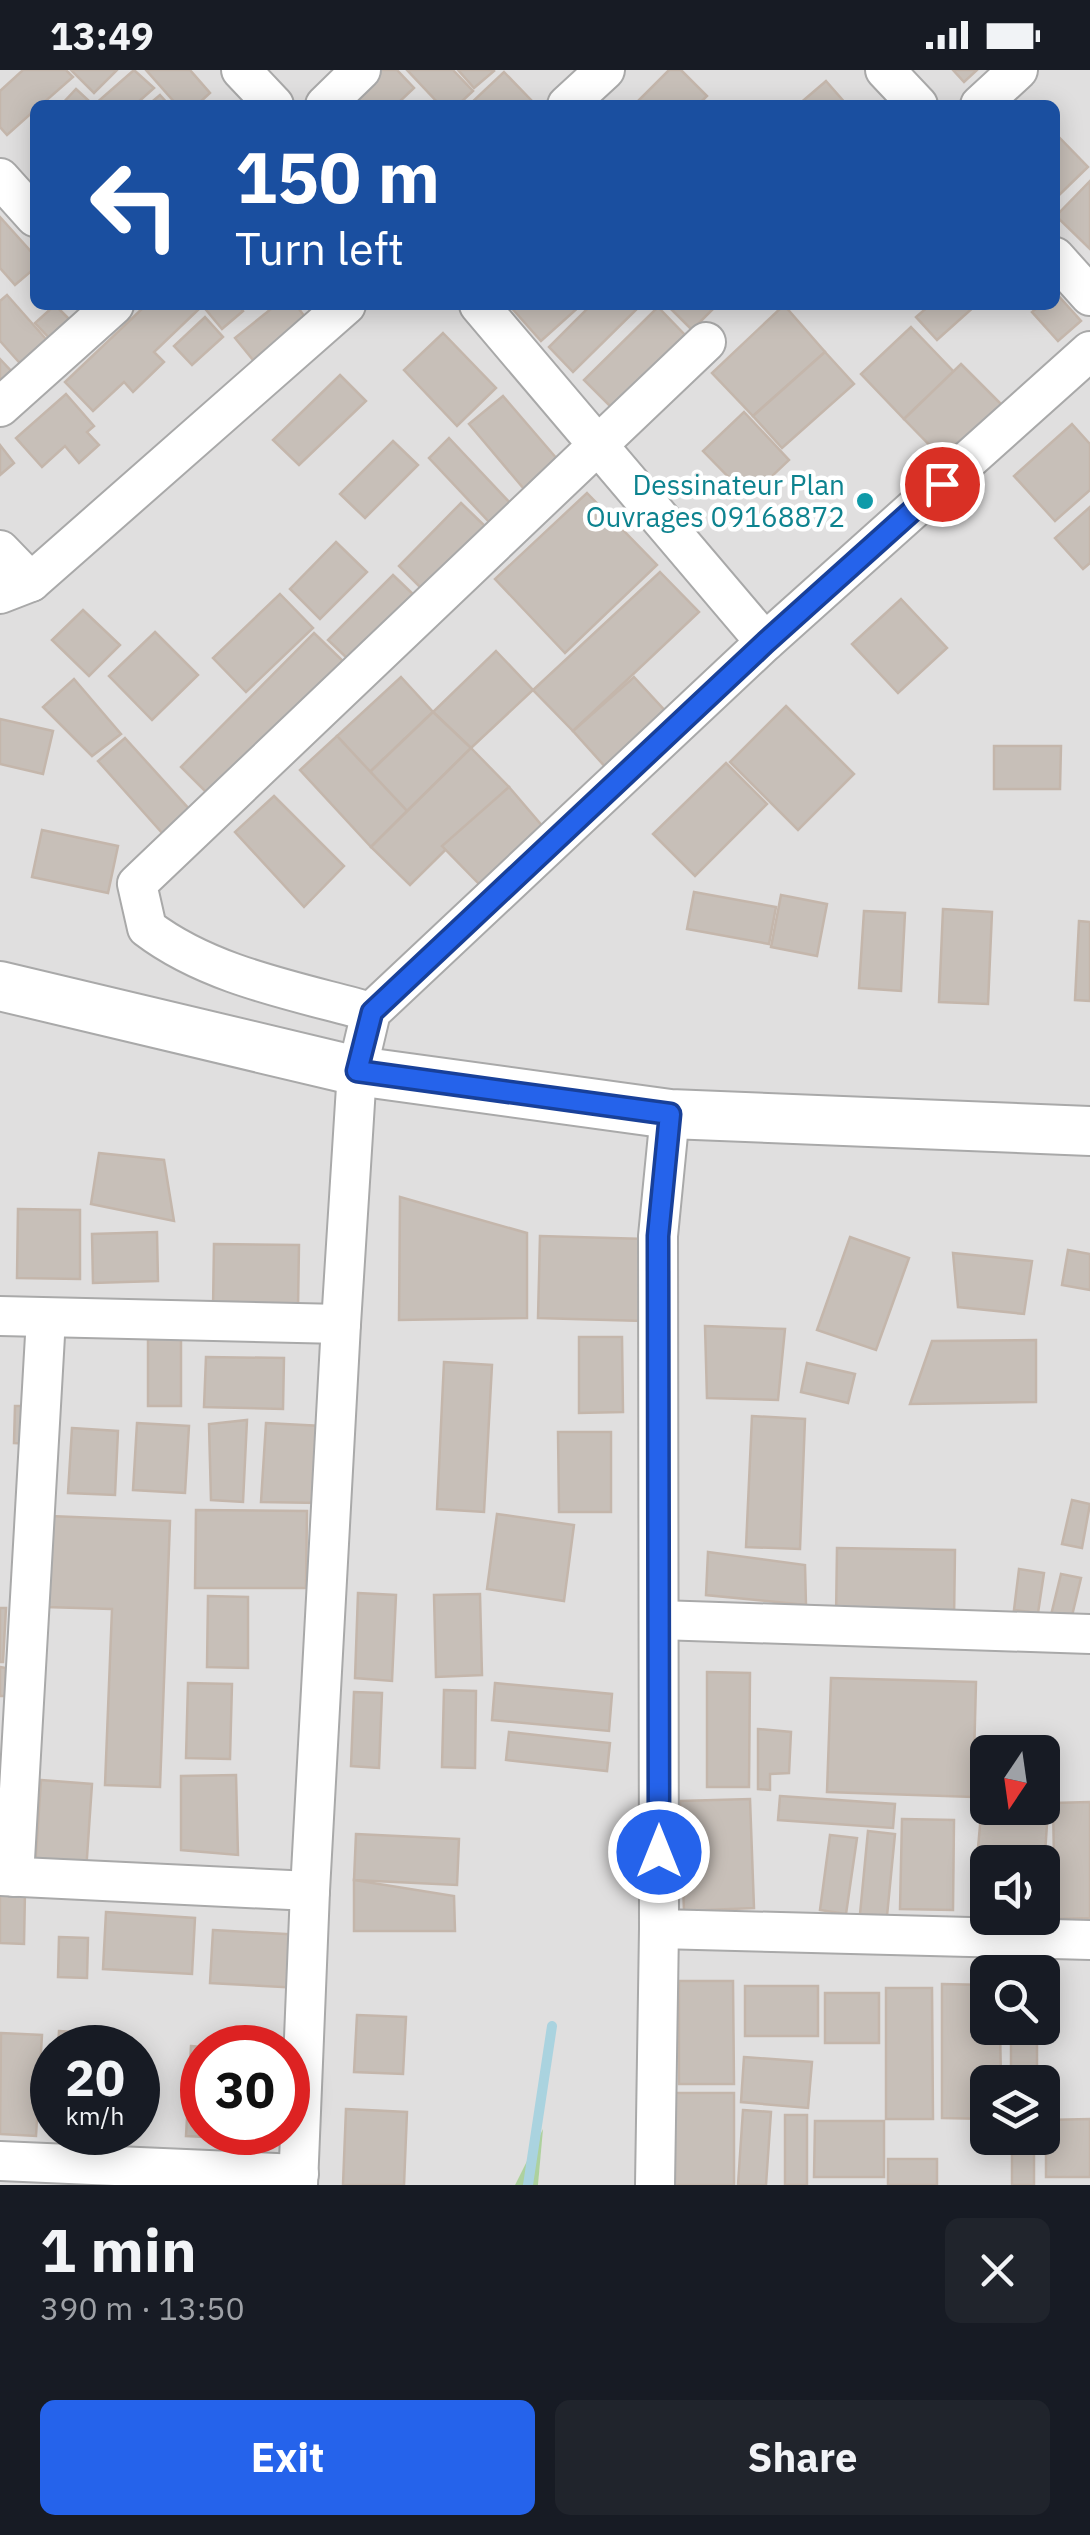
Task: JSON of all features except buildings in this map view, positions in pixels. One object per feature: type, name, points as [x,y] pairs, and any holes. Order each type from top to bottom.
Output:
[{"type":"street","points":[[241,70],[269,100]]},
{"type":"street","points":[[330,100],[361,70]]},
{"type":"street","points":[[572,100],[605,70]]},
{"type":"street","points":[[885,70],[913,100]]},
{"type":"street","points":[[985,100],[1018,70]]},
{"type":"street","points":[[0,178],[30,211]]},
{"type":"street","points":[[1060,263],[1090,296]]},
{"type":"street","points":[[0,407],[109,310]]},
{"type":"street","points":[[0,550],[16,588],[340,310]]},
{"type":"street","points":[[483,310],[766,642]]},
{"type":"street","points":[[372,1012],[241,975],[174,949],[147,928],[138,884],[706,342]]},
{"type":"street","points":[[0,2161],[298,2180],[310,1891],[357,1071],[372,1012],[766,642],[1090,351]]},
{"type":"street","points":[[0,986],[357,1071],[670,1114],[1090,1132]]},
{"type":"street","points":[[656,2185],[658,1236],[670,1114]]},
{"type":"street","points":[[0,1316],[341,1324]]},
{"type":"street","points":[[46,1318],[7,1877],[310,1891]]},
{"type":"street","points":[[659,1620],[1090,1634]]},
{"type":"street","points":[[659,1930],[1090,1940]]},
{"type":"shaded area","points":[[0,70],[1090,70],[1090,2185],[538,2185],[542,2132],[515,2185],[0,2185]]},
{"type":"green space","points":[[543,2129],[538,2185],[515,2185]]},
{"type":"waterway","points":[[528,2185],[552,2026]]},
{"type":"place","name":"Dessinateur Plan Ouvrages 09168872","points":[[865,501]]},
{"type":"route","points":[[659,1852],[658,1236],[670,1114],[357,1071],[372,1012],[766,642],[942,484]]}]
